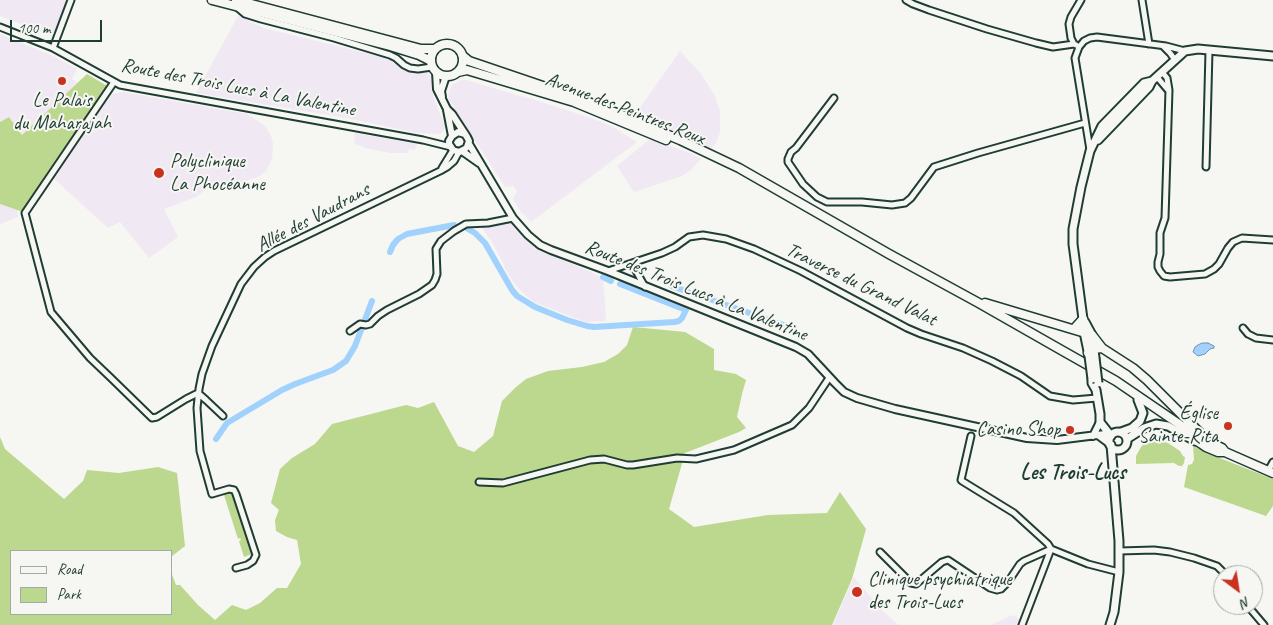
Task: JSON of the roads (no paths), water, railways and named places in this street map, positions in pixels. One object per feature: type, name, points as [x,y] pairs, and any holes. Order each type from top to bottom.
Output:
[{"type":"main road","points":[[212,0],[236,3],[421,49],[452,44],[459,48],[464,62],[458,72],[452,76],[446,76],[419,55],[236,3]]},
{"type":"main road","points":[[433,67],[431,54],[435,48]]},
{"type":"main road","points":[[1110,625],[1114,612],[1119,572],[1118,524],[1111,462],[1113,438],[1100,422],[1093,353],[1083,319],[1073,244],[1073,229],[1090,151],[1094,144],[1149,88],[1157,77],[1180,56],[1206,51],[1273,56]]},
{"type":"main road","name":"Avenue des Peintres Roux","points":[[463,56],[470,61],[625,116],[722,160],[1116,380],[1208,444]]},
{"type":"main road","name":"Avenue des Peintres Roux","points":[[458,72],[467,70],[574,102],[677,144],[776,190]]},
{"type":"main road","points":[[977,302],[1088,334]]},
{"type":"main road","points":[[1074,329],[1083,319]]},
{"type":"main road","points":[[1088,334],[1093,353]]},
{"type":"main road","name":"Avenue des Peintres Roux","points":[[1063,351],[1198,442],[1208,444]]},
{"type":"main road","points":[[1093,353],[1133,368],[1147,380],[1208,444],[1222,448],[1225,452],[1270,472]]},
{"type":"main road","points":[[1113,438],[1132,428],[1140,421],[1143,413],[1138,400]]},
{"type":"main road","points":[[1100,414],[1109,426],[1114,448],[1119,450]]},
{"type":"main road","points":[[1111,462],[1119,450],[1126,446],[1127,439],[1144,428],[1156,424],[1168,426],[1198,442]]},
{"type":"main road","points":[[1113,438],[1125,435],[1127,439]]},
{"type":"main road","points":[[1106,625],[1116,592]]},
{"type":"street","points":[[53,48],[70,0]]},
{"type":"street","points":[[906,0],[929,10],[987,29],[1053,47],[1076,45],[1090,38],[1097,37],[1163,45],[1180,56]]},
{"type":"street","points":[[1081,0],[1069,24],[1071,38],[1076,45],[1075,58],[1090,151]]},
{"type":"street","points":[[1142,0],[1149,44]]},
{"type":"street","points":[[236,3],[245,14],[390,55],[410,68],[433,67],[437,89],[447,109],[452,136]]},
{"type":"street","name":"Route des Trois Lucs à La Valentine","points":[[0,27],[53,48],[120,85],[423,140],[456,150],[482,166]]},
{"type":"street","points":[[1163,45],[1180,56]]},
{"type":"street","points":[[1206,51],[1206,167]]},
{"type":"street","points":[[442,98],[441,90],[446,76]]},
{"type":"street","points":[[1157,77],[1168,90],[1166,218],[1160,232],[1158,262],[1160,271],[1164,276],[1170,277],[1206,274],[1219,264],[1233,242],[1242,238],[1273,240]]},
{"type":"street","points":[[114,82],[26,210],[25,215],[51,312],[90,358],[152,418],[198,394],[223,416]]},
{"type":"street","points":[[834,98],[791,152],[788,159],[788,162],[803,184],[827,202],[862,202],[892,205],[905,203],[934,168],[978,153],[1085,124]]},
{"type":"street","points":[[447,109],[467,136],[469,144],[465,149],[456,150],[449,141],[458,132],[465,134]]},
{"type":"street","name":"Route des Trois Lucs à La Valentine","points":[[469,144],[513,218],[540,245],[796,348],[808,354],[844,392],[856,398],[894,409],[1027,438],[1056,440],[1105,434],[1113,438]]},
{"type":"street","name":"Allée des Vaudrans","points":[[236,568],[246,565],[255,559],[256,555],[234,490],[229,489],[212,494],[200,451],[198,394],[202,374],[212,346],[241,284],[254,267],[274,251],[440,171],[456,150]]},
{"type":"street","points":[[350,331],[370,324],[387,310],[419,294],[432,285],[437,274],[436,249],[441,241],[454,231],[466,224],[513,218]]},
{"type":"street","name":"Traverse du Grand Valat","points":[[608,271],[662,253],[689,237],[702,235],[726,240],[754,249],[801,271],[907,328],[963,348],[992,361],[1020,376],[1050,396],[1073,400],[1096,387]]},
{"type":"street","points":[[637,261],[635,269],[645,287]]},
{"type":"street","points":[[1243,328],[1248,334],[1256,338],[1273,340]]},
{"type":"street","points":[[479,482],[503,483],[590,460],[604,459],[634,466],[677,458],[696,459],[734,450],[792,425],[809,408],[829,378]]},
{"type":"street","points":[[1096,436],[1100,422]]},
{"type":"street","points":[[971,436],[962,481],[1014,513],[1051,549],[1088,564],[1119,572]]},
{"type":"street","points":[[1270,472],[1273,462]]},
{"type":"street","points":[[880,552],[903,576],[914,584],[942,562],[948,560],[996,590],[1001,589],[1008,582],[1024,561],[1051,549]]},
{"type":"street","points":[[1022,625],[1051,549]]},
{"type":"street","points":[[1119,551],[1154,550],[1170,552],[1214,565]]},
{"type":"street","points":[[1256,615],[1264,625]]},
{"type":"water","points":[[1208,343],[1214,346],[1214,348],[1205,354],[1198,356],[1193,352],[1198,345]]},
{"type":"waterway","points":[[390,252],[398,239],[407,234],[454,225]]},
{"type":"waterway","points":[[468,229],[485,243],[517,296],[535,307],[567,320],[594,327],[674,322],[679,321],[686,310],[620,284]]},
{"type":"waterway","points":[[603,277],[611,281]]},
{"type":"waterway","points":[[672,286],[688,292]]},
{"type":"waterway","points":[[695,294],[789,327]]},
{"type":"waterway","points":[[216,439],[227,423],[282,390],[333,370],[346,361],[355,346],[372,301]]},
{"type":"place","name":"Le Palais du Maharajah","points":[[62,81]]},
{"type":"place","name":"Polyclinique La Phocéanne","points":[[159,173]]},
{"type":"place","name":"Église Sainte-Rita","points":[[1228,426]]},
{"type":"place","name":"Casino Shop","points":[[1070,430]]},
{"type":"place","name":"Clinique psychiatrique des Trois-Lucs","points":[[857,592]]},
{"type":"district","name":"Les Trois-Lucs","points":[[1073,473]]}]
